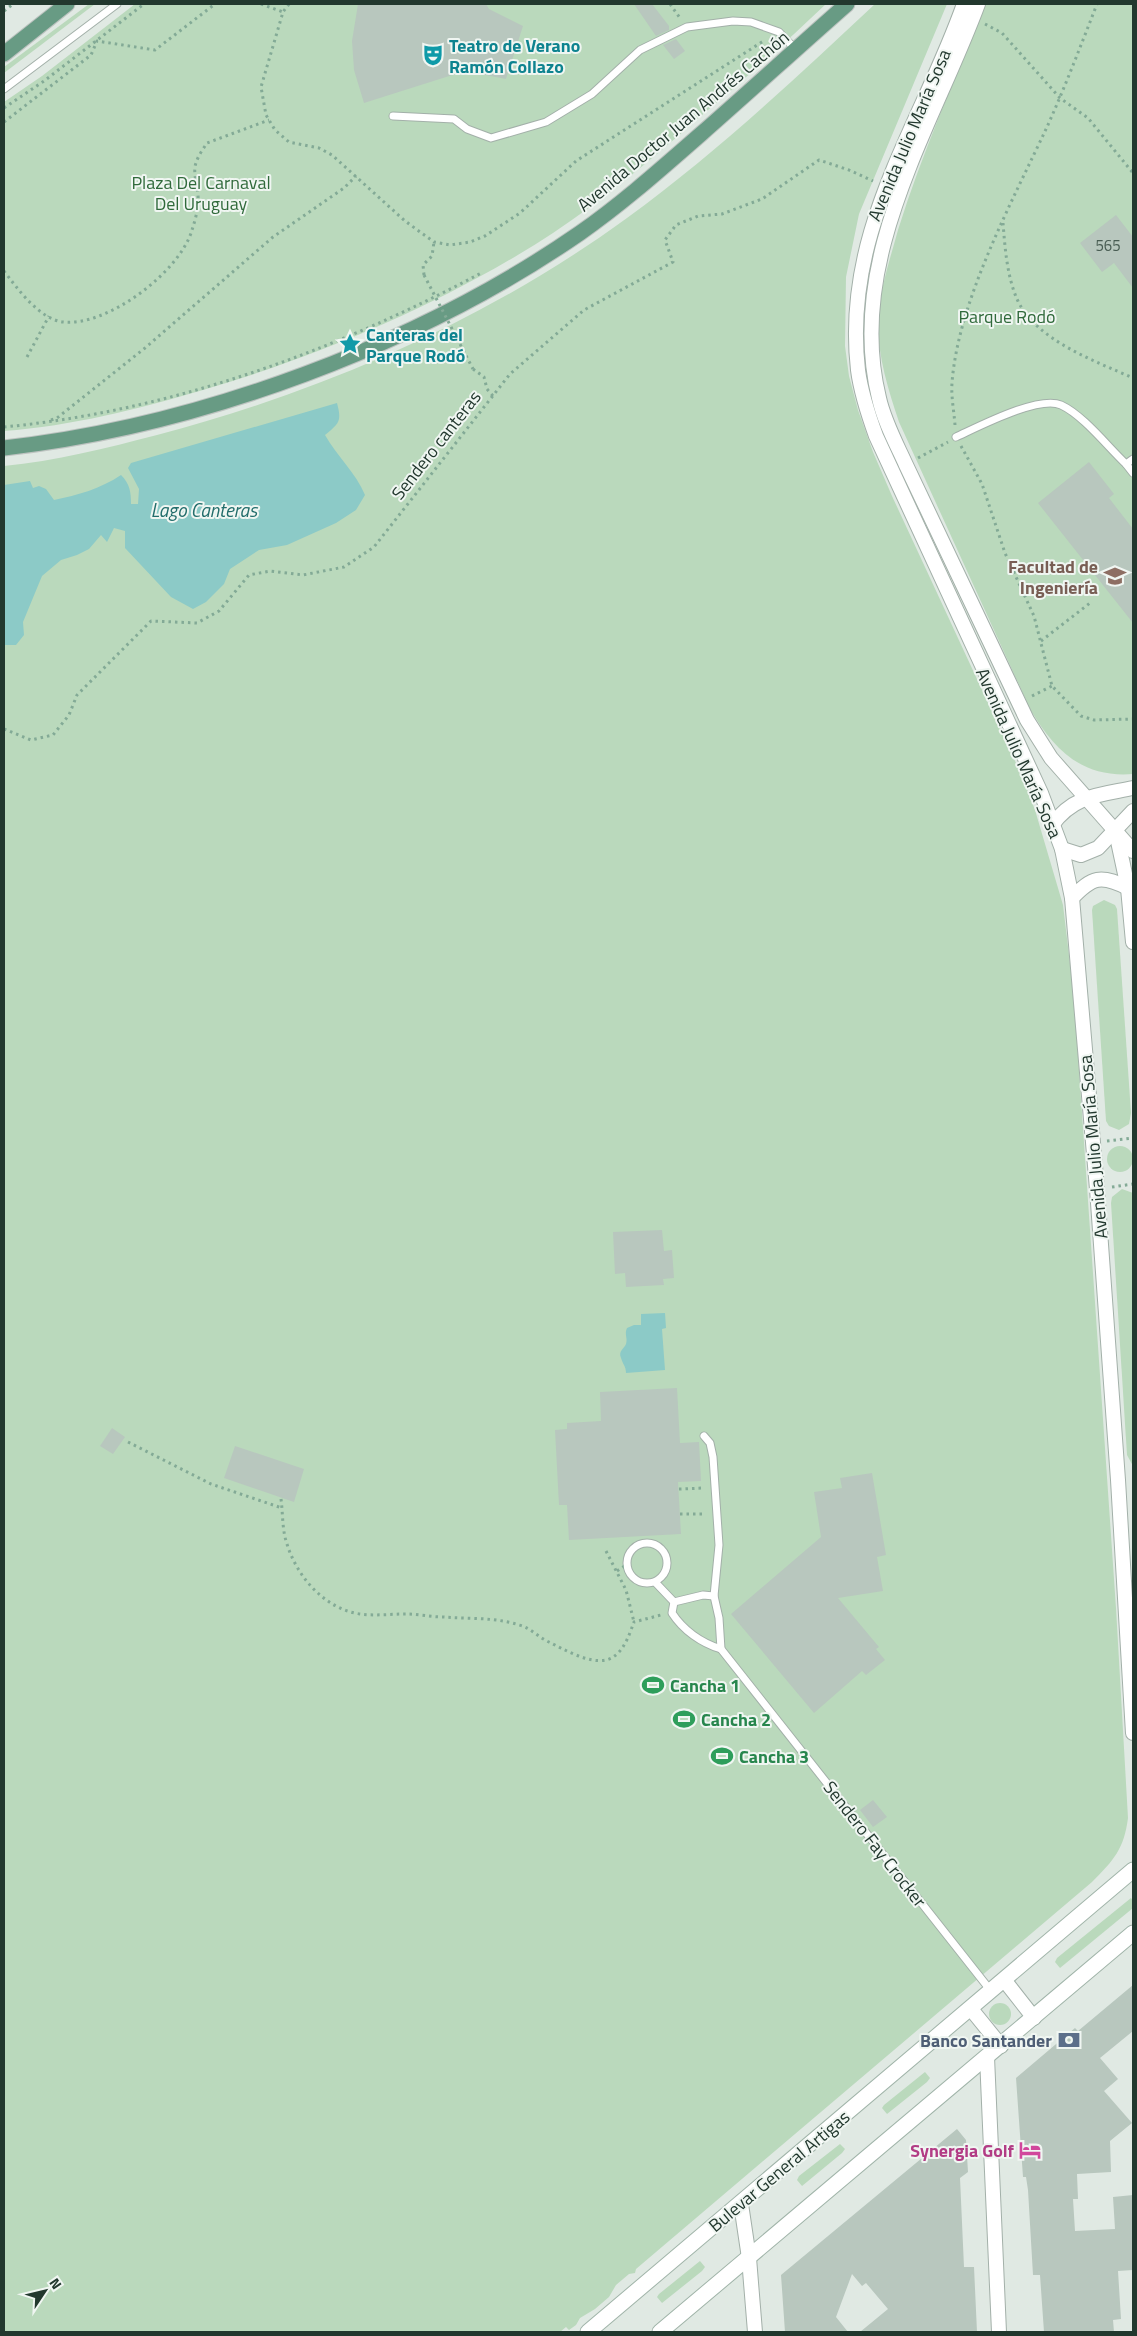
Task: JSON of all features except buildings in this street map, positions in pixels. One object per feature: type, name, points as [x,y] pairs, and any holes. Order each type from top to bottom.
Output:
[{"type":"main road","points":[[4,54],[67,4]]},
{"type":"main road","name":"Avenida Doctor Juan Andrés Cachón","points":[[4,448],[60,441],[207,406],[325,366],[416,327],[528,267],[581,232],[641,186],[847,4]]},
{"type":"main road","name":"Bulevar General Artigas","points":[[588,2332],[1005,1981],[1133,1870]]},
{"type":"main road","points":[[660,2332],[1133,1933]]},
{"type":"street","name":"Avenida Julio María Sosa","points":[[964,4],[885,187],[864,254],[859,289],[856,352],[865,405],[876,436],[1041,793],[1062,849],[1072,898],[1097,1189],[1130,1635],[1133,1733]]},
{"type":"street","name":"Avenida Julio María Sosa","points":[[978,4],[898,196],[880,254],[874,287],[872,359],[878,398],[906,465],[1018,703],[1051,758],[1115,829],[1128,888],[1133,942]]},
{"type":"street","points":[[1052,825],[1060,813],[1086,797],[1133,788]]},
{"type":"street","points":[[1062,849],[1073,854],[1089,853],[1098,848],[1133,811]]},
{"type":"street","points":[[1115,829],[1133,851]]},
{"type":"street","points":[[1072,898],[1090,882],[1099,878],[1114,881],[1128,888]]},
{"type":"street","points":[[1005,1981],[1034,2018]]},
{"type":"street","points":[[971,2009],[1001,2046]]},
{"type":"street","points":[[987,2058],[999,2332]]},
{"type":"street","points":[[741,2204],[749,2258],[755,2332]]},
{"type":"lane","points":[[4,89],[117,4]]},
{"type":"lane","points":[[393,116],[454,118],[466,129],[492,138],[546,122],[592,94],[640,50],[686,27],[733,21],[751,22],[778,32],[796,50]]},
{"type":"lane","points":[[956,437],[1034,404],[1059,404],[1071,411],[1133,472]]},
{"type":"lane","points":[[1126,464],[1133,459]]},
{"type":"lane","points":[[704,1436],[710,1443],[714,1457],[714,1488],[719,1545],[714,1596],[719,1618],[721,1649]]},
{"type":"lane","points":[[640,1544],[654,1544],[660,1547],[667,1559],[665,1572],[655,1582],[649,1583],[636,1581],[631,1577],[626,1565],[627,1558],[634,1547],[640,1544]]},
{"type":"lane","points":[[655,1582],[674,1602]]},
{"type":"lane","points":[[674,1602],[703,1596],[714,1596]]},
{"type":"lane","points":[[672,1613],[674,1602]]},
{"type":"lane","name":"Sendero Fay Crocker","points":[[672,1613],[681,1627],[711,1646],[721,1649],[992,1992]]},
{"type":"path","points":[[4,11],[13,4]]},
{"type":"path","points":[[4,108],[44,81],[144,4]]},
{"type":"path","points":[[97,41],[155,50],[215,4]]},
{"type":"path","points":[[261,4],[283,12]]},
{"type":"path","points":[[670,4],[686,27]]},
{"type":"path","points":[[1097,4],[1060,98],[1002,222],[972,296],[960,340],[952,384],[956,437],[982,484],[1005,553],[1034,616],[1052,686],[1081,716],[1094,720],[1133,719]]},
{"type":"path","points":[[973,17],[1002,33],[1060,98],[1088,118],[1133,173]]},
{"type":"path","points":[[4,122],[91,55],[97,41]]},
{"type":"path","points":[[4,271],[37,309],[62,322],[87,320],[117,308],[152,283],[181,255],[192,231],[198,201],[195,164],[207,143],[268,120]]},
{"type":"path","name":"Sendero canteras","points":[[4,729],[31,740],[53,735],[69,715],[77,695],[151,620],[197,623],[219,611],[249,574],[270,571],[303,575],[344,567],[374,547],[510,374],[584,310],[673,262],[665,240],[676,225],[698,216],[722,214],[762,198],[819,160],[849,170],[885,187]]},
{"type":"path","points":[[43,423],[57,418],[110,377],[191,310],[274,237],[344,188],[356,176]]},
{"type":"path","points":[[1002,222],[1012,283],[1017,300],[1026,314],[1045,332],[1071,350],[1133,378]]},
{"type":"path","points":[[434,242],[432,256],[423,265],[424,275],[473,369],[484,377],[487,389],[493,396]]},
{"type":"path","points":[[4,427],[43,423],[172,396],[264,368],[359,332],[491,267]]},
{"type":"path","points":[[27,357],[49,316]]},
{"type":"path","points":[[906,465],[956,437]]},
{"type":"path","points":[[1041,641],[1090,603]]},
{"type":"path","points":[[1018,703],[1052,686]]},
{"type":"path","points":[[1093,1142],[1133,1138]]},
{"type":"path","points":[[1097,1189],[1133,1184]]},
{"type":"path","points":[[128,1442],[211,1484],[282,1508]]},
{"type":"path","points":[[679,1489],[714,1488]]},
{"type":"path","points":[[281,1499],[287,1545],[300,1573],[322,1596],[344,1610],[361,1614],[407,1614],[481,1619],[519,1625],[548,1642],[591,1659],[606,1660],[618,1653],[628,1640],[634,1622],[630,1599],[606,1550]]},
{"type":"path","points":[[680,1514],[716,1514]]},
{"type":"path","points":[[617,1571],[626,1565]]},
{"type":"path","points":[[634,1622],[672,1613]]},
{"type":"green space","points":[[89,4],[95,4],[4,73],[4,67]]},
{"type":"green space","name":"Plaza Del Carnaval Del Uruguay","points":[[135,4],[826,4],[729,92],[626,179],[553,233],[471,281],[384,324],[339,343],[248,376],[179,397],[105,416],[29,429],[4,431],[4,102],[42,76]]},
{"type":"green space","points":[[875,4],[947,4],[859,214],[846,277],[845,346],[849,376],[858,410],[873,452],[892,496],[1022,776],[1035,810],[1063,905],[1074,997],[1116,1608],[1128,1818],[1124,1838],[1112,1860],[1092,1882],[636,2269],[635,2273],[629,2274],[616,2285],[609,2297],[595,2309],[580,2318],[576,2325],[569,2330],[566,2327],[560,2332],[4,2332],[4,466],[42,461],[100,449],[219,417],[281,397],[342,374],[461,320],[518,289],[573,255],[660,193],[754,115]]},
{"type":"green space","name":"Parque Rodó","points":[[985,4],[1133,4],[1133,774],[1115,774],[1084,766],[1060,749],[1039,724],[1030,709],[899,422],[881,358],[878,332],[879,308],[898,230],[928,144]]},
{"type":"green space","points":[[1104,900],[1115,905],[1117,909],[1131,1113],[1129,1124],[1119,1130],[1109,1126],[1106,1121],[1092,910],[1093,906]]},
{"type":"green space","points":[[1120,1146],[1130,1149],[1133,1159],[1130,1169],[1120,1172],[1110,1169],[1107,1159],[1110,1149]]},
{"type":"green space","points":[[1122,1189],[1133,1193],[1133,1466],[1127,1455],[1111,1203],[1112,1197]]},
{"type":"green space","points":[[1131,1898],[1133,1908],[1060,1968],[1055,1962],[1057,1958]]},
{"type":"green space","points":[[1000,2003],[1008,2006],[1011,2014],[1008,2022],[1000,2025],[992,2022],[989,2014],[992,2006]]},
{"type":"green space","points":[[925,2072],[930,2078],[927,2082],[887,2114],[882,2108],[884,2105]]},
{"type":"green space","points":[[840,2144],[845,2149],[842,2153],[802,2186],[797,2180],[799,2176]]},
{"type":"green space","points":[[700,2261],[705,2267],[702,2271],[662,2303],[657,2297],[659,2294]]},
{"type":"water","name":"Lago Canteras","points":[[337,403],[338,422],[325,435],[357,479],[365,495],[356,510],[336,523],[287,545],[259,550],[230,569],[224,584],[206,602],[193,609],[171,597],[125,548],[125,531],[114,528],[107,542],[101,535],[89,549],[61,560],[42,576],[23,622],[24,635],[16,645],[4,645],[4,485],[30,481],[33,488],[39,486],[46,489],[54,500],[89,491],[121,475],[129,488],[131,504],[138,504],[139,489],[128,468],[131,463]]},
{"type":"water","points":[[665,1313],[666,1328],[662,1329],[665,1370],[626,1373],[620,1354],[626,1344],[627,1328],[641,1325],[641,1314]]},
{"type":"place","name":"Teatro de Verano Ramón Collazo","points":[[433,55]]},
{"type":"place","name":"Canteras del Parque Rodó","points":[[350,344]]},
{"type":"place","name":"Facultad de Ingeniería","points":[[1115,576]]},
{"type":"place","name":"Cancha 1","points":[[653,1685]]},
{"type":"place","name":"Cancha 2","points":[[684,1719]]},
{"type":"place","name":"Cancha 3","points":[[722,1756]]},
{"type":"place","name":"Banco Santander","points":[[1069,2040]]},
{"type":"place","name":"Synergia Golf","points":[[1030,2150]]}]
